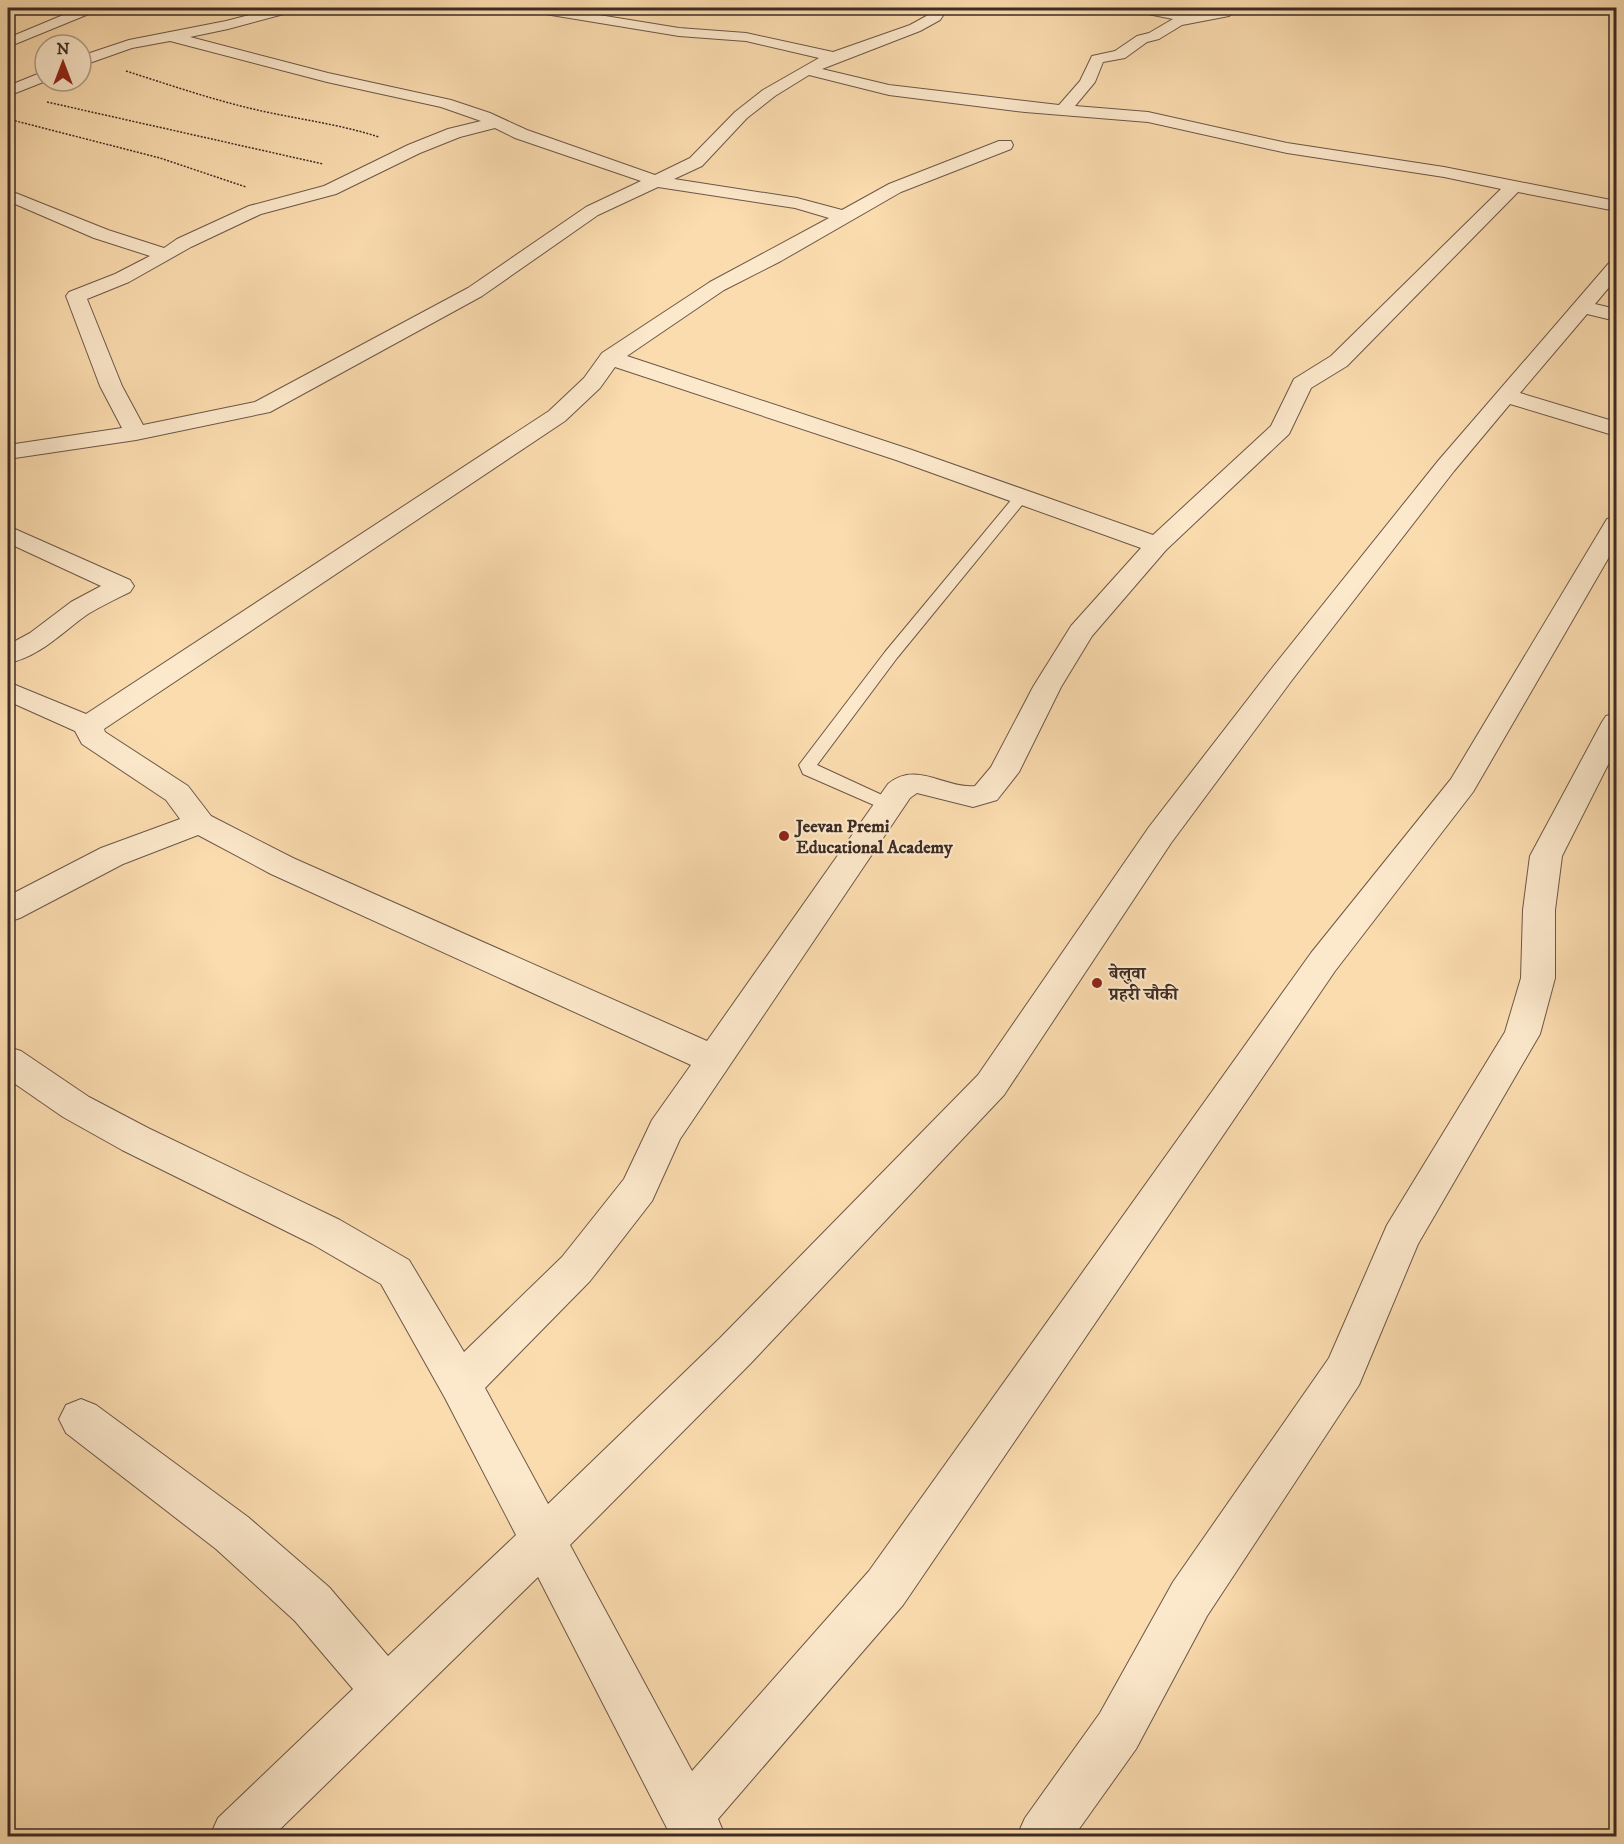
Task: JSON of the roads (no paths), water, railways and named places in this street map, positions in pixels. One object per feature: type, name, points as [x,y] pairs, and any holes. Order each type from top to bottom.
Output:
[{"type":"street","points":[[8,43],[55,14],[91,8]]},
{"type":"street","points":[[93,57],[129,44],[228,25],[291,8]]},
{"type":"street","points":[[533,8],[679,32],[746,37],[834,57]]},
{"type":"street","points":[[8,452],[136,433],[262,407],[475,292],[592,211],[696,162],[741,115],[769,93],[807,70],[834,57],[915,28],[935,16],[941,8]]},
{"type":"street","points":[[1138,8],[1189,18]]},
{"type":"street","points":[[1063,110],[1087,82],[1097,59],[1120,55],[1142,39],[1154,36],[1189,18],[1224,13],[1231,8]]},
{"type":"street","points":[[170,36],[327,77],[445,103],[584,157],[657,181],[797,203],[845,217]]},
{"type":"street","points":[[807,70],[889,90],[1063,110],[1148,117],[1287,148],[1515,185],[1617,206]]},
{"type":"street","points":[[8,91],[33,81]]},
{"type":"street","points":[[136,433],[111,386],[76,296],[122,278],[184,243],[255,210],[330,189],[444,137],[497,122]]},
{"type":"street","points":[[88,726],[557,416],[592,383],[610,358],[717,286],[895,188],[1005,145]]},
{"type":"street","points":[[460,1384],[576,1269],[638,1190],[665,1131],[889,805],[907,784],[917,783],[973,797],[986,793],[1004,772],[1047,687],[1081,632],[1157,545],[1281,429],[1302,384],[1339,361],[1412,291],[1515,185]]},
{"type":"street","points":[[8,195],[101,234],[166,255]]},
{"type":"street","points":[[236,1836],[735,1352],[991,1085],[1160,836],[1282,674],[1446,466],[1506,396],[1600,311],[1617,267]]},
{"type":"street","points":[[610,358],[1022,496],[1157,545]]},
{"type":"street","points":[[1506,396],[1617,429]]},
{"type":"street","points":[[8,1061],[86,1112],[135,1139],[326,1232],[395,1272],[460,1384],[694,1825],[886,1588],[1316,972],[1462,785],[1617,524]]},
{"type":"street","points":[[8,534],[121,586],[80,608],[40,639],[8,655]]},
{"type":"street","points":[[8,691],[88,726],[92,738],[177,793],[200,823],[303,876],[713,1059]]},
{"type":"street","points":[[1043,1836],[1118,1731],[1190,1599],[1344,1371],[1401,1237],[1522,1034],[1538,978],[1539,910],[1546,856],[1617,722]]},
{"type":"street","points":[[8,910],[112,856],[200,823]]},
{"type":"street","points":[[81,1419],[232,1533],[294,1588],[312,1604],[386,1690]]},
{"type":"lane","points":[[889,805],[815,773],[809,770],[808,765],[891,655],[1022,496]]},
{"type":"place","name":"Jeevan Premi Educational Academy","points":[[784,836]]},
{"type":"place","name":"बेलुवा प्रहरी चौकी","points":[[1097,983]]}]
